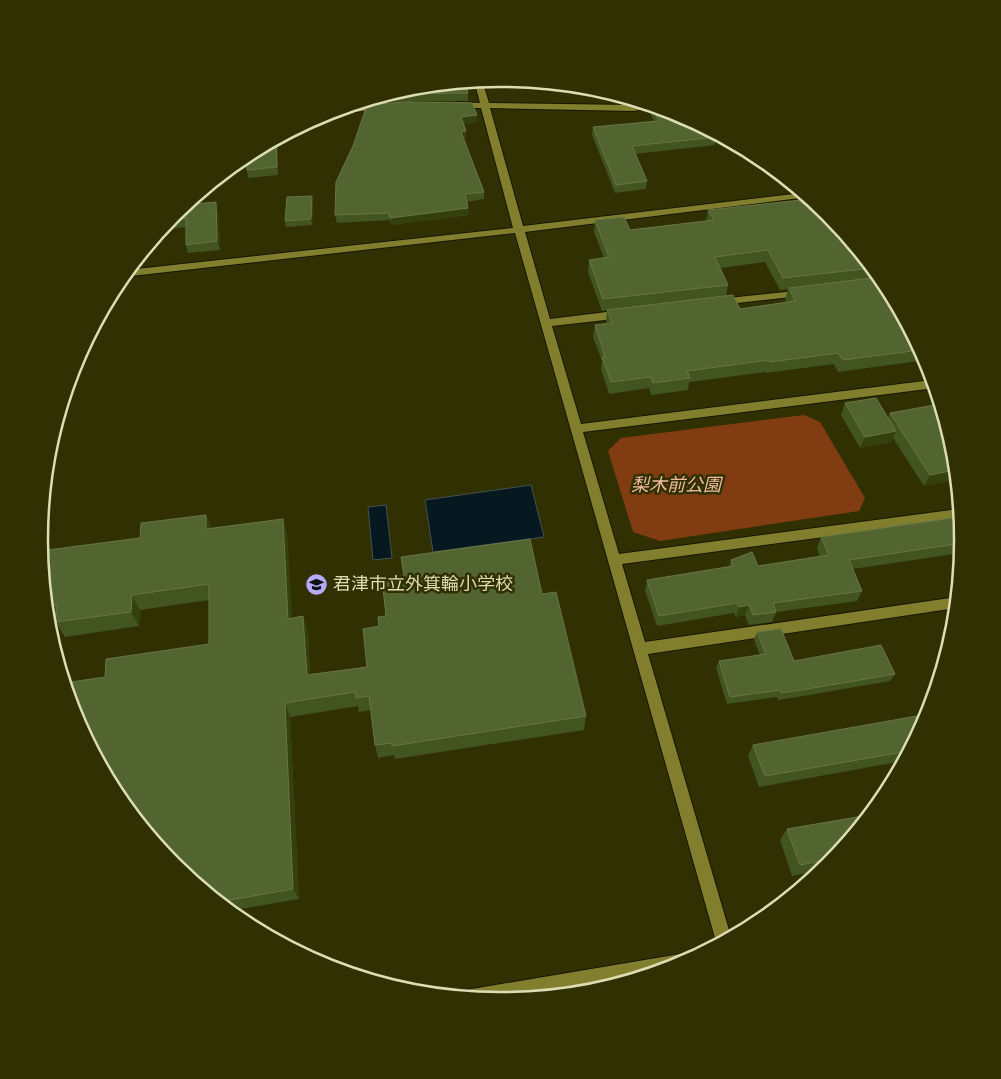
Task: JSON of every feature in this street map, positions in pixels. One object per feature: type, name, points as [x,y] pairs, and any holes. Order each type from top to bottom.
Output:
[{"type":"street","points":[[480,87],[519,230],[722,935]]},
{"type":"street","points":[[450,105],[633,108]]},
{"type":"street","points":[[363,109],[395,106]]},
{"type":"street","points":[[135,273],[519,230],[796,196]]},
{"type":"street","points":[[710,304],[817,291]]},
{"type":"street","points":[[546,322],[633,312]]},
{"type":"street","points":[[576,428],[926,385]]},
{"type":"street","points":[[614,560],[953,515]]},
{"type":"street","points":[[640,649],[949,603]]},
{"type":"street","points":[[502,992],[647,967]]},
{"type":"green space","name":"梨木前公園","points":[[804,415],[820,422],[865,498],[859,511],[660,541],[633,532],[608,451],[621,438]]},
{"type":"water","points":[[531,485],[544,537],[433,552],[425,500]]},
{"type":"water","points":[[386,505],[392,558],[373,560],[368,507]]},
{"type":"building","points":[[466,87],[468,93],[420,94]]},
{"type":"building","points":[[404,102],[472,103],[477,115],[461,117],[466,131],[461,132],[484,192],[465,194],[468,208],[390,218],[389,213],[335,215],[336,182],[353,146],[366,107],[376,104]]},
{"type":"building","points":[[656,114],[710,138],[632,146],[647,181],[616,185],[593,127],[659,121]]},
{"type":"building","points":[[276,146],[277,167],[247,170],[247,165]]},
{"type":"building","points":[[312,196],[311,219],[285,221],[287,197]]},
{"type":"building","points":[[800,200],[821,219],[864,269],[783,278],[768,250],[715,257],[728,285],[603,299],[589,260],[609,257],[595,220],[624,217],[630,230],[714,220],[708,210]]},
{"type":"building","points":[[216,202],[217,241],[186,245],[186,218],[180,219],[197,204]]},
{"type":"building","points":[[870,278],[893,313],[912,351],[843,360],[838,353],[770,362],[769,360],[687,371],[690,378],[653,383],[651,377],[611,382],[602,357],[605,357],[595,325],[612,323],[607,310],[733,295],[740,309],[795,301],[789,288]]},
{"type":"building","points":[[876,398],[896,431],[865,437],[845,403]]},
{"type":"building","points":[[933,405],[948,471],[930,475],[890,413]]},
{"type":"building","points":[[206,515],[206,529],[283,519],[288,619],[303,616],[307,675],[367,667],[363,629],[379,626],[378,617],[386,616],[382,579],[404,576],[401,557],[530,539],[542,594],[556,592],[586,716],[392,746],[392,743],[375,745],[369,696],[356,698],[355,692],[285,703],[293,889],[227,900],[180,860],[141,815],[108,766],[94,740],[71,682],[105,677],[106,659],[209,644],[209,584],[132,595],[131,612],[55,622],[57,605],[52,606],[51,599],[48,550],[140,538],[141,523]]},
{"type":"building","points":[[953,518],[954,544],[849,560],[862,591],[773,603],[776,612],[753,615],[749,605],[739,607],[737,603],[659,616],[647,580],[733,566],[731,560],[752,552],[758,566],[829,555],[821,537]]},
{"type":"building","points":[[781,629],[794,661],[881,645],[895,674],[781,693],[780,690],[730,697],[719,661],[766,654],[757,632]]},
{"type":"building","points":[[918,716],[900,753],[765,776],[753,745]]},
{"type":"building","points":[[859,817],[820,861],[800,865],[787,829]]},
{"type":"place","name":"君津市立外箕輪小学校","points":[[317,584]]}]
